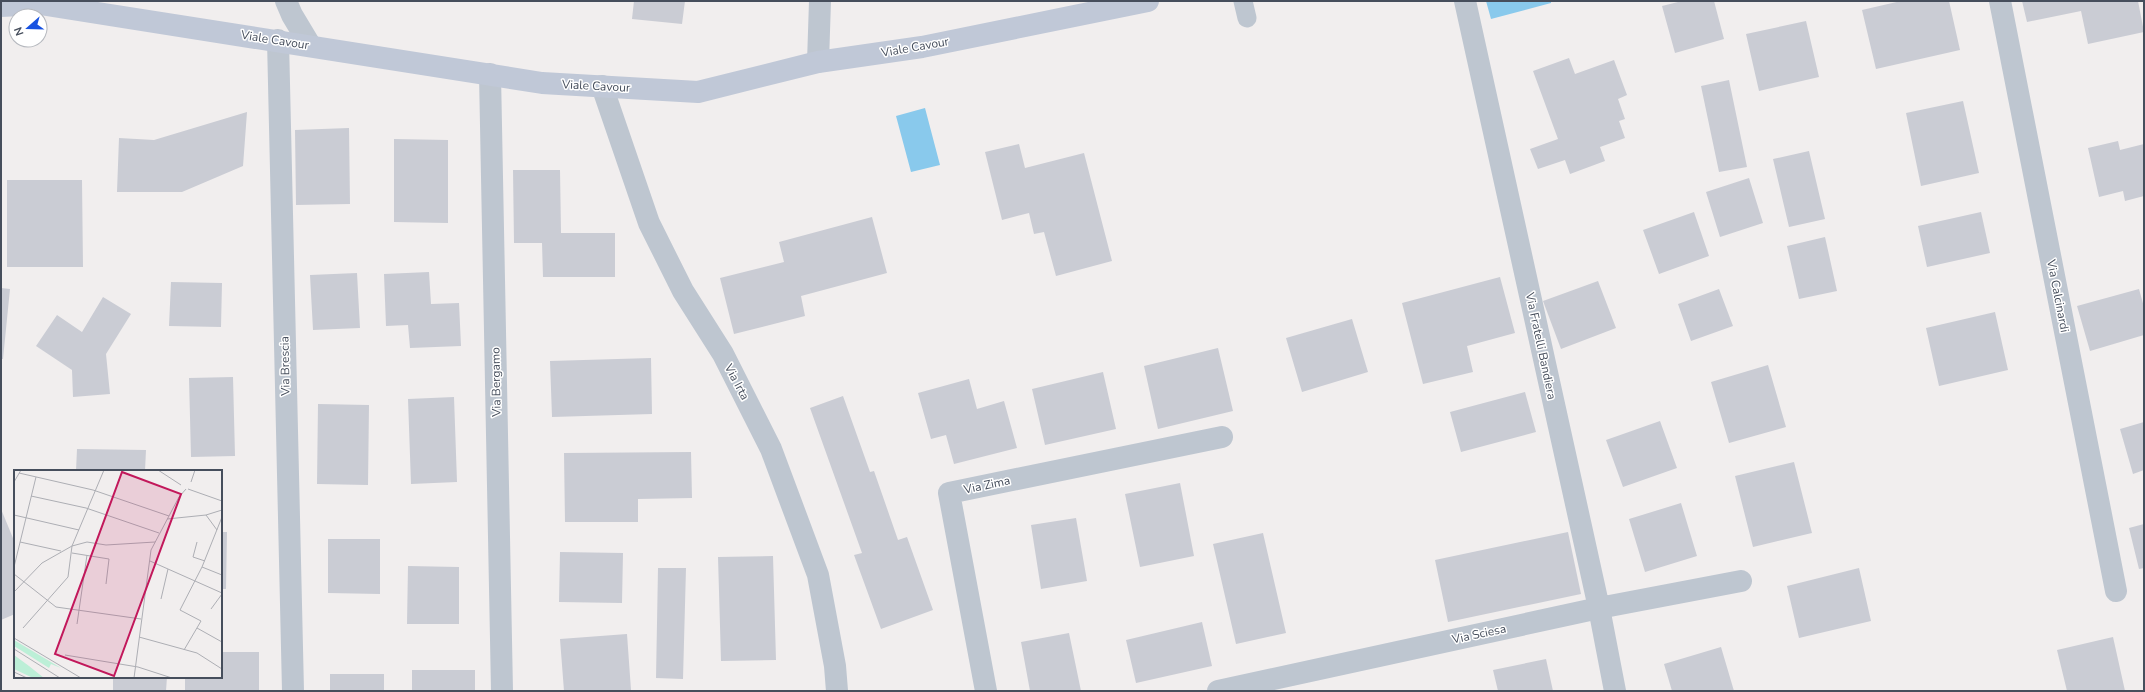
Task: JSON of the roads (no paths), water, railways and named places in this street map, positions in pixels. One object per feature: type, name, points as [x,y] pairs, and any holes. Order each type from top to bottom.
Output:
[{"type":"street","points":[[286,1],[292,15],[310,45]]},
{"type":"street","points":[[818,62],[820,1]]},
{"type":"street","name":"Viale Cavour","points":[[1,6],[36,2],[542,83],[698,92],[818,62],[922,47],[1148,1]]},
{"type":"street","name":"Via Fratelli Bandiera","points":[[1465,1],[1599,608],[1615,691]]},
{"type":"street","name":"Via Calcinardi","points":[[2000,1],[2116,591]]},
{"type":"street","name":"Via Brescia","points":[[278,40],[293,691]]},
{"type":"street","name":"Via Bergamo","points":[[490,74],[502,691]]},
{"type":"street","name":"Via Irta","points":[[602,86],[649,223],[683,291],[729,367],[771,449],[818,575],[835,666],[838,691]]},
{"type":"street","name":"Via Zima","points":[[986,691],[949,493],[1222,437]]},
{"type":"street","name":"Via Sciesa","points":[[1218,691],[1599,608],[1741,581]]},
{"type":"water","points":[[1486,1],[1551,1],[1551,3],[1491,19]]},
{"type":"water","points":[[925,108],[940,165],[911,172],[896,116]]}]
